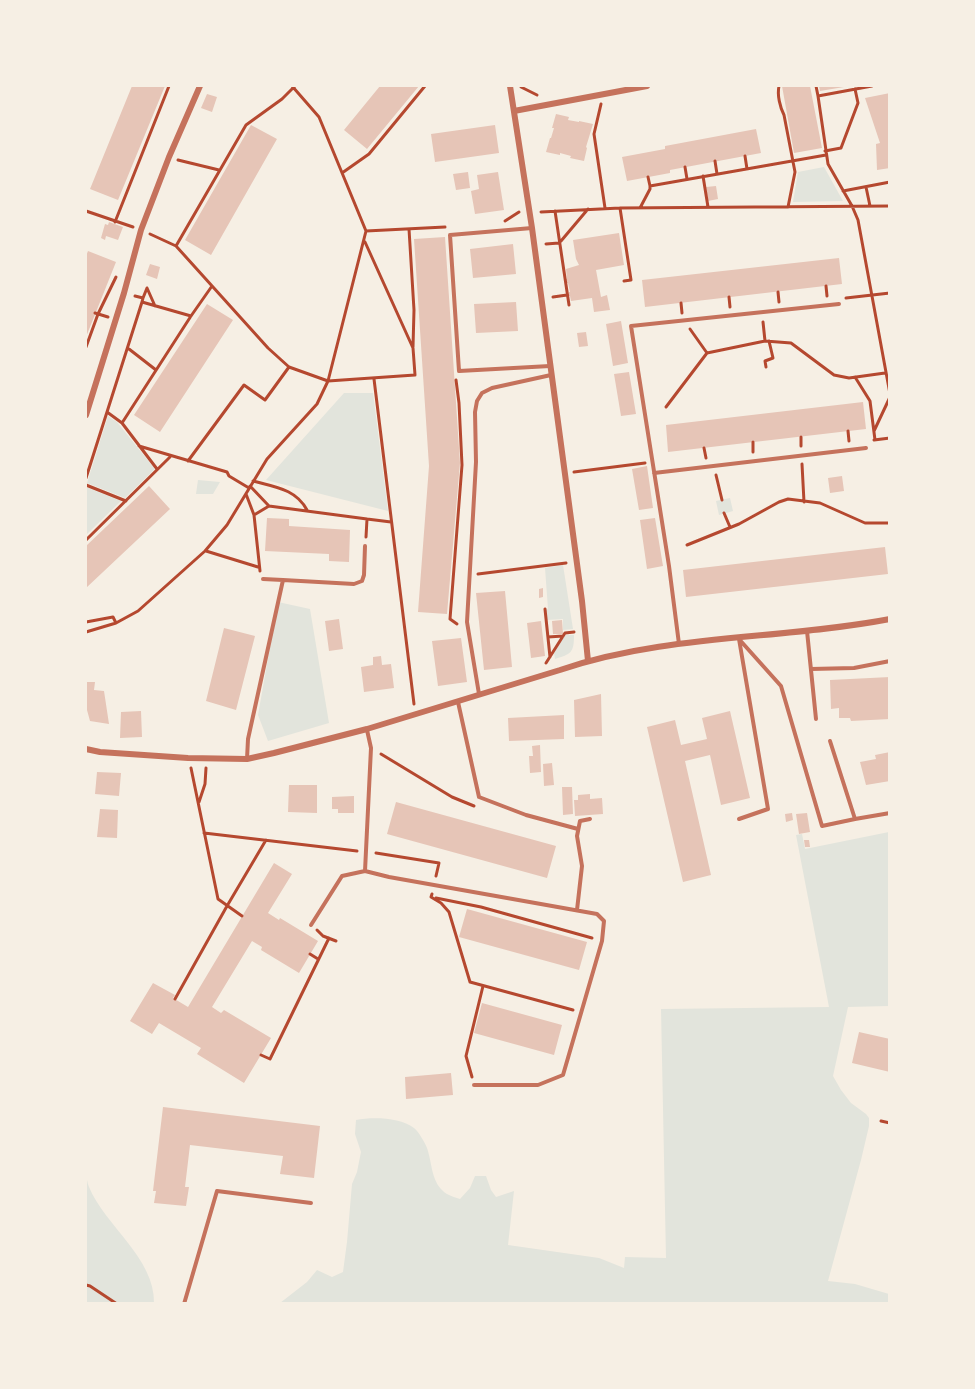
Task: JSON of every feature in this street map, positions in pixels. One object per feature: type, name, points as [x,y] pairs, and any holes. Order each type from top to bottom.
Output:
[{"type":"street","points":[[86,415],[141,230],[200,86]]},
{"type":"street","points":[[514,111],[647,86]]},
{"type":"street","points":[[510,87],[532,228],[588,661]]},
{"type":"street","points":[[86,749],[188,758],[247,759],[367,729],[588,661],[620,654],[679,644],[807,631],[890,619]]},
{"type":"lane","points":[[532,228],[450,235],[459,371],[550,366]]},
{"type":"lane","points":[[679,644],[631,326],[839,304]]},
{"type":"lane","points":[[479,694],[467,622],[477,401],[482,393],[492,388],[551,375]]},
{"type":"lane","points":[[654,473],[866,448]]},
{"type":"lane","points":[[262,579],[354,584],[362,581],[364,575],[365,546]]},
{"type":"lane","points":[[247,759],[248,739],[284,580]]},
{"type":"lane","points":[[807,631],[816,719]]},
{"type":"lane","points":[[738,638],[768,809],[739,819]]},
{"type":"lane","points":[[738,638],[782,686],[822,826],[890,813]]},
{"type":"lane","points":[[811,669],[854,668],[890,661]]},
{"type":"lane","points":[[458,701],[479,797],[526,815],[578,829]]},
{"type":"lane","points":[[365,870],[371,748],[367,729]]},
{"type":"lane","points":[[830,741],[855,819]]},
{"type":"lane","points":[[577,909],[582,866],[578,829],[580,821],[590,819]]},
{"type":"lane","points":[[311,925],[342,876],[365,870],[389,877],[597,914],[604,921],[602,941],[563,1075],[538,1085],[474,1085]]},
{"type":"lane","points":[[184,1304],[217,1191],[311,1203]]},
{"type":"path","points":[[115,222],[169,86]]},
{"type":"path","points":[[86,632],[116,623],[138,611],[205,551],[227,525],[271,454],[313,409],[328,381],[366,231],[319,117],[294,86],[282,99],[246,125],[176,246]]},
{"type":"path","points":[[342,173],[369,154],[425,86]]},
{"type":"path","points":[[779,86],[781,110],[784,115],[795,172],[788,207]]},
{"type":"path","points":[[816,86],[828,164],[858,220],[889,386],[890,395],[874,431]]},
{"type":"path","points":[[818,96],[872,86]]},
{"type":"path","points":[[510,87],[521,87],[541,98],[542,106]]},
{"type":"path","points":[[650,186],[792,161],[841,148],[858,103],[855,89]]},
{"type":"path","points":[[601,94],[602,100],[594,134],[605,208]]},
{"type":"path","points":[[745,156],[747,169]]},
{"type":"path","points":[[170,158],[219,170]]},
{"type":"path","points":[[715,161],[717,174]]},
{"type":"path","points":[[685,167],[687,179]]},
{"type":"path","points":[[703,176],[708,207]]},
{"type":"path","points":[[640,208],[650,189],[648,177]]},
{"type":"path","points":[[843,191],[890,182]]},
{"type":"path","points":[[866,187],[870,206]]},
{"type":"path","points":[[541,212],[605,208],[890,206]]},
{"type":"path","points":[[620,208],[631,280],[624,281]]},
{"type":"path","points":[[546,244],[559,243],[588,209]]},
{"type":"path","points":[[555,211],[569,305]]},
{"type":"path","points":[[86,212],[141,230],[176,246],[268,348],[289,367],[328,381],[423,374]]},
{"type":"path","points":[[502,222],[519,212]]},
{"type":"path","points":[[366,231],[452,227]]},
{"type":"path","points":[[409,229],[415,375]]},
{"type":"path","points":[[364,240],[413,348]]},
{"type":"path","points":[[122,423],[212,286]]},
{"type":"path","points":[[826,286],[827,299]]},
{"type":"path","points":[[86,478],[147,288],[155,306]]},
{"type":"path","points":[[86,345],[97,314],[110,292],[105,289]]},
{"type":"path","points":[[777,292],[779,304]]},
{"type":"path","points":[[124,293],[155,306],[191,316]]},
{"type":"path","points":[[839,304],[839,298],[890,293]]},
{"type":"path","points":[[553,297],[567,295]]},
{"type":"path","points":[[729,297],[730,309]]},
{"type":"path","points":[[762,312],[767,341],[773,358],[765,361],[766,367]]},
{"type":"path","points":[[666,407],[707,353],[767,341],[791,343],[830,372],[843,377],[885,373]]},
{"type":"path","points":[[128,348],[156,370]]},
{"type":"path","points":[[188,461],[244,385],[265,400],[289,367]]},
{"type":"path","points":[[855,377],[870,401],[875,440]]},
{"type":"path","points":[[374,379],[416,715]]},
{"type":"path","points":[[456,379],[462,465],[450,619],[469,632]]},
{"type":"path","points":[[107,412],[122,423],[157,469]]},
{"type":"path","points":[[866,448],[865,441],[890,438]]},
{"type":"path","points":[[139,446],[226,472],[229,476],[250,487],[269,506],[391,522]]},
{"type":"path","points":[[86,540],[171,456]]},
{"type":"path","points":[[802,456],[804,502]]},
{"type":"path","points":[[564,473],[653,462]]},
{"type":"path","points":[[714,466],[722,500]]},
{"type":"path","points":[[253,481],[294,494],[308,511]]},
{"type":"path","points":[[86,485],[126,501]]},
{"type":"path","points":[[246,494],[254,515],[258,567],[262,579]]},
{"type":"path","points":[[687,544],[788,500],[820,503],[865,523],[890,523]]},
{"type":"path","points":[[254,515],[269,506]]},
{"type":"path","points":[[724,513],[730,527]]},
{"type":"path","points":[[365,546],[367,519]]},
{"type":"path","points":[[205,551],[258,567]]},
{"type":"path","points":[[470,575],[576,562]]},
{"type":"path","points":[[545,609],[550,657]]},
{"type":"path","points":[[86,622],[113,617],[116,623]]},
{"type":"path","points":[[546,664],[565,633],[576,632]]},
{"type":"path","points":[[548,637],[563,636]]},
{"type":"path","points":[[188,758],[218,899],[242,916]]},
{"type":"path","points":[[198,804],[205,784],[206,759]]},
{"type":"path","points":[[204,833],[439,863],[431,897]]},
{"type":"path","points":[[175,999],[266,840]]},
{"type":"path","points":[[431,897],[481,907],[602,941]]},
{"type":"path","points":[[431,897],[449,912],[470,982],[581,1012]]},
{"type":"path","points":[[311,925],[324,936],[336,941]]},
{"type":"path","points":[[261,1055],[270,1059],[329,938]]},
{"type":"path","points":[[310,954],[318,959]]},
{"type":"path","points":[[474,1085],[466,1056],[483,986]]},
{"type":"path","points":[[880,1121],[890,1123]]},
{"type":"path","points":[[86,1285],[117,1304]]},
{"type":"shaded area","points":[[824,167],[843,201],[793,202],[798,172]]},
{"type":"shaded area","points":[[344,393],[373,393],[388,511],[266,480]]},
{"type":"shaded area","points":[[108,416],[117,422],[155,469],[125,498],[87,483]]},
{"type":"shaded area","points":[[198,480],[220,482],[213,494],[196,494]]},
{"type":"shaded area","points":[[86,487],[121,501],[86,535]]},
{"type":"shaded area","points":[[730,498],[733,511],[719,515],[716,501]]},
{"type":"shaded area","points":[[563,565],[573,629],[563,630],[563,619],[547,620],[545,568]]},
{"type":"shaded area","points":[[278,602],[310,609],[329,723],[268,741],[258,715]]},
{"type":"shaded area","points":[[565,635],[574,635],[572,649],[568,654],[555,659],[554,653]]},
{"type":"shaded area","points":[[889,832],[889,1006],[848,1007],[833,1076],[851,1103],[869,1118],[869,1126],[828,1281],[855,1284],[889,1294],[889,1303],[280,1303],[307,1282],[317,1270],[332,1277],[343,1272],[352,1184],[361,1152],[355,1134],[356,1120],[363,1119],[394,1120],[414,1128],[427,1148],[436,1182],[449,1195],[460,1199],[470,1188],[475,1176],[486,1176],[496,1197],[514,1191],[508,1245],[599,1258],[624,1268],[625,1257],[666,1258],[661,1009],[829,1007],[796,835],[802,834],[805,849]]},
{"type":"shaded area","points":[[86,1173],[88,1185],[96,1201],[147,1271],[154,1303],[86,1303]]},
{"type":"building","points":[[132,86],[165,86],[118,200],[90,189]]},
{"type":"building","points":[[380,86],[419,86],[367,149],[344,130]]},
{"type":"building","points":[[782,86],[810,86],[822,148],[794,153]]},
{"type":"building","points":[[819,86],[844,86],[844,87],[820,91]]},
{"type":"building","points":[[890,93],[890,168],[877,170],[876,144],[880,143],[865,98]]},
{"type":"building","points":[[207,94],[217,97],[212,112],[201,108]]},
{"type":"building","points":[[556,114],[569,117],[568,120],[593,124],[584,161],[560,153],[560,155],[546,152]]},
{"type":"building","points":[[251,125],[277,139],[211,255],[185,240]]},
{"type":"building","points":[[495,125],[499,153],[435,162],[431,134]]},
{"type":"building","points":[[756,129],[761,153],[670,170],[670,173],[627,181],[622,157],[665,149],[665,146]]},
{"type":"building","points":[[468,172],[470,188],[456,190],[453,174]]},
{"type":"building","points":[[498,172],[504,210],[475,214],[471,191],[479,189],[477,175]]},
{"type":"building","points":[[716,186],[718,199],[708,201],[706,187]]},
{"type":"building","points":[[109,222],[123,227],[118,240],[106,236],[105,240],[101,238],[105,224],[108,225]]},
{"type":"building","points":[[619,233],[624,265],[596,270],[601,297],[607,295],[610,310],[594,312],[592,298],[571,301],[566,269],[579,265],[573,240]]},
{"type":"building","points":[[445,237],[460,463],[447,614],[418,612],[429,466],[414,239]]},
{"type":"building","points":[[513,244],[516,274],[473,278],[470,249]]},
{"type":"building","points":[[88,251],[116,262],[86,337],[86,256]]},
{"type":"building","points":[[839,258],[842,284],[645,307],[642,280]]},
{"type":"building","points":[[150,264],[160,267],[157,279],[146,275]]},
{"type":"building","points":[[516,302],[518,331],[476,333],[474,304]]},
{"type":"building","points":[[207,304],[233,320],[160,432],[134,415]]},
{"type":"building","points":[[621,321],[628,363],[613,366],[606,324]]},
{"type":"building","points":[[586,332],[588,346],[579,347],[577,333]]},
{"type":"building","points":[[629,372],[636,414],[621,416],[614,374]]},
{"type":"building","points":[[863,402],[866,429],[668,452],[666,425]]},
{"type":"building","points":[[647,466],[653,508],[639,510],[632,469]]},
{"type":"building","points":[[842,476],[844,491],[830,493],[828,478]]},
{"type":"building","points":[[149,486],[170,509],[86,588],[86,546]]},
{"type":"building","points":[[267,518],[289,519],[289,526],[350,530],[349,562],[329,561],[329,554],[265,551]]},
{"type":"building","points":[[655,518],[663,566],[647,569],[640,520]]},
{"type":"building","points":[[885,547],[888,574],[686,597],[683,570]]},
{"type":"building","points":[[543,588],[543,597],[539,598],[539,589]]},
{"type":"building","points":[[505,591],[512,667],[484,670],[476,593]]},
{"type":"building","points":[[339,619],[343,649],[329,651],[325,621]]},
{"type":"building","points":[[562,620],[563,634],[553,634],[552,621]]},
{"type":"building","points":[[541,621],[545,656],[531,658],[527,623]]},
{"type":"building","points":[[224,628],[255,636],[236,710],[206,701]]},
{"type":"building","points":[[461,638],[467,682],[438,686],[432,641]]},
{"type":"building","points":[[381,656],[382,665],[391,664],[394,688],[364,692],[361,667],[373,665],[373,657]]},
{"type":"building","points":[[890,677],[890,719],[851,721],[850,718],[839,718],[839,708],[831,709],[830,680]]},
{"type":"building","points":[[86,682],[95,682],[94,690],[104,691],[109,724],[90,721],[86,710]]},
{"type":"building","points":[[601,694],[602,736],[575,737],[574,700]]},
{"type":"building","points":[[141,711],[142,737],[120,738],[121,712]]},
{"type":"building","points":[[730,711],[750,798],[721,805],[710,755],[685,761],[711,875],[683,882],[647,727],[675,720],[681,745],[707,739],[702,718]]},
{"type":"building","points":[[564,715],[564,739],[509,741],[508,718]]},
{"type":"building","points":[[540,745],[541,772],[530,773],[529,756],[533,756],[532,746]]},
{"type":"building","points":[[890,752],[890,781],[866,785],[860,762],[876,759],[875,755]]},
{"type":"building","points":[[552,763],[554,785],[544,786],[543,764]]},
{"type":"building","points":[[97,772],[121,773],[119,796],[95,794]]},
{"type":"building","points":[[289,785],[317,785],[317,813],[288,812]]},
{"type":"building","points":[[562,787],[572,787],[573,814],[563,815]]},
{"type":"building","points":[[590,794],[590,799],[602,798],[603,814],[575,816],[574,800],[578,800],[578,795]]},
{"type":"building","points":[[354,796],[354,813],[338,813],[338,809],[332,809],[332,797]]},
{"type":"building","points":[[396,802],[556,846],[547,878],[387,834]]},
{"type":"building","points":[[100,809],[118,810],[117,838],[97,837]]},
{"type":"building","points":[[792,813],[793,820],[786,822],[785,814]]},
{"type":"building","points":[[807,813],[810,832],[799,834],[796,814]]},
{"type":"building","points":[[804,840],[809,840],[810,847],[805,847]]},
{"type":"building","points":[[274,863],[292,874],[268,913],[318,941],[299,973],[261,950],[262,947],[252,941],[212,1007],[221,1013],[224,1010],[271,1038],[244,1083],[197,1054],[201,1048],[159,1023],[152,1034],[130,1021],[153,983],[175,995],[173,998],[188,1007]]},
{"type":"building","points":[[467,909],[587,942],[579,970],[459,937]]},
{"type":"building","points":[[482,1003],[562,1025],[554,1055],[474,1033]]},
{"type":"building","points":[[859,1032],[890,1039],[890,1072],[852,1063]]},
{"type":"building","points":[[451,1073],[453,1095],[406,1099],[405,1077]]},
{"type":"building","points":[[163,1107],[320,1126],[314,1178],[280,1174],[283,1156],[190,1145],[185,1187],[189,1187],[186,1206],[154,1203],[156,1191],[153,1191]]}]
